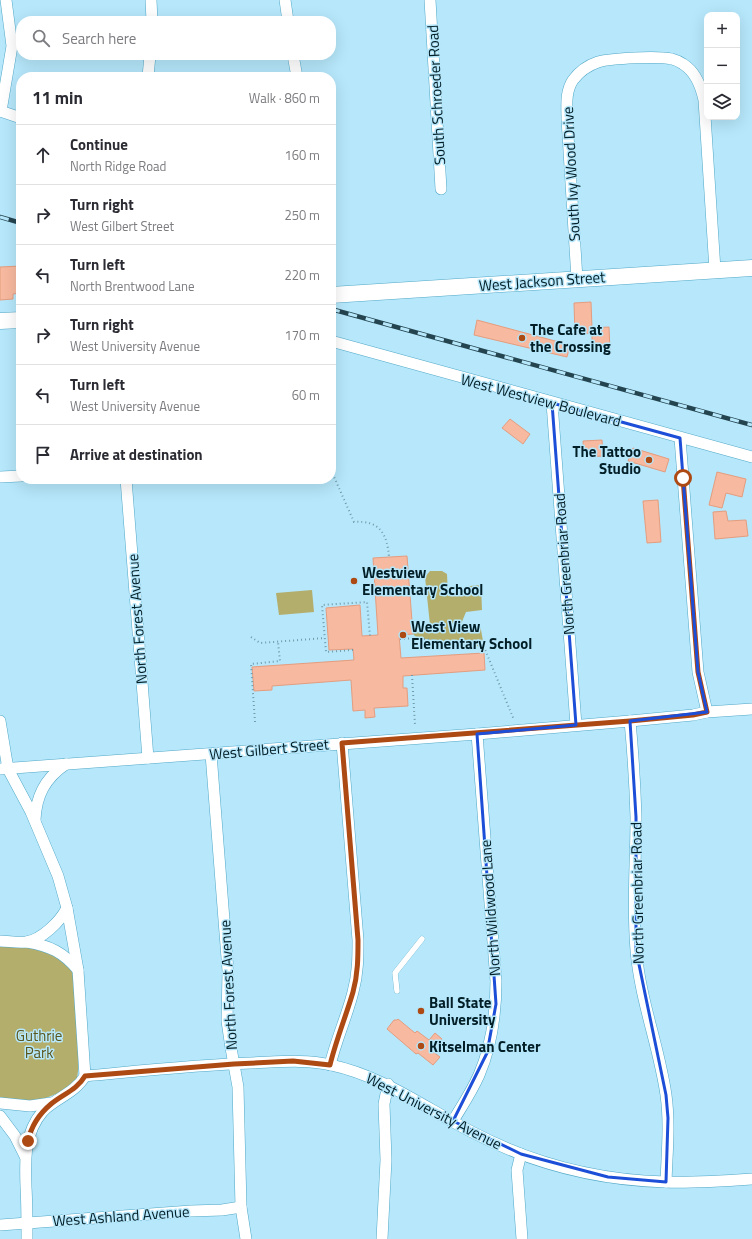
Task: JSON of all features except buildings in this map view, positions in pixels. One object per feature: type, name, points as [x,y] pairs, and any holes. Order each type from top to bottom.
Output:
[{"type":"main road","name":"West Jackson Street","points":[[336,295],[752,268]]},
{"type":"main road","points":[[0,321],[16,320]]},
{"type":"street","points":[[6,0],[12,46],[1,111],[16,116]]},
{"type":"street","points":[[151,0],[152,16]]},
{"type":"street","points":[[285,0],[287,16]]},
{"type":"street","name":"South Schroeder Road","points":[[430,0],[441,189]]},
{"type":"street","name":"South Ivy Wood Drive","points":[[577,279],[567,98],[572,83],[580,73],[586,69],[598,62],[632,58],[672,59],[682,63],[690,69],[699,82],[704,100],[715,270]]},
{"type":"street","points":[[148,72],[150,60]]},
{"type":"street","points":[[294,60],[296,72]]},
{"type":"street","name":"West Westview Boulevard","points":[[336,343],[752,457]]},
{"type":"street","name":"North Greenbriar Road","points":[[552,403],[576,725]]},
{"type":"street","points":[[680,438],[698,672],[707,712]]},
{"type":"street","points":[[0,477],[16,476]]},
{"type":"street","name":"North Forest Avenue","points":[[126,484],[148,758]]},
{"type":"street","name":"West Gilbert Street","points":[[4,769],[477,734],[752,709]]},
{"type":"street","points":[[0,721],[4,769],[35,821],[58,876],[67,908],[78,970],[85,1076],[76,1088],[51,1103],[43,1112],[33,1127],[28,1141],[25,1156],[27,1239]]},
{"type":"street","name":"North Greenbriar Road","points":[[630,721],[636,818],[634,894],[636,950],[648,1018],[666,1095],[668,1118],[666,1182]]},
{"type":"street","name":"North Wildwood Lane","points":[[453,1121],[479,1075],[491,1036],[496,1004],[496,980],[477,734]]},
{"type":"street","points":[[330,1065],[353,991],[358,960],[358,940],[342,743]]},
{"type":"street","name":"North Forest Avenue","points":[[211,754],[228,971],[227,1021],[230,1048],[238,1087],[241,1207],[246,1239]]},
{"type":"street","points":[[35,821],[38,799],[44,785],[60,768],[66,764]]},
{"type":"street","points":[[27,942],[60,921],[67,908]]},
{"type":"street","points":[[0,941],[42,944],[62,954],[70,960],[78,970]]},
{"type":"street","name":"West University Avenue","points":[[85,1076],[234,1064],[293,1061],[330,1065],[358,1072],[388,1084],[492,1142],[521,1154],[559,1166],[608,1177],[638,1181],[698,1182],[752,1179]]},
{"type":"street","points":[[382,1239],[386,1160],[384,1104],[388,1084]]},
{"type":"street","points":[[0,1102],[30,1106],[51,1103]]},
{"type":"street","points":[[0,1116],[15,1136],[25,1156]]},
{"type":"street","points":[[521,1154],[517,1170],[522,1239]]},
{"type":"street","name":"West Ashland Avenue","points":[[0,1225],[222,1210],[241,1207]]},
{"type":"lane","points":[[396,991],[395,973],[422,939]]},
{"type":"path","points":[[336,481],[354,522],[364,521],[378,526],[385,536],[389,557]]},
{"type":"path","points":[[353,650],[326,652],[322,605],[367,602],[370,636]]},
{"type":"path","points":[[251,637],[260,643],[325,638]]},
{"type":"path","points":[[400,639],[417,638],[484,647],[514,722]]},
{"type":"path","points":[[255,722],[251,664],[280,661],[278,642]]},
{"type":"path","points":[[412,675],[415,725]]},
{"type":"highlighted area","points":[[552,403],[680,438],[698,672],[707,712],[630,721],[636,817],[636,950],[666,1095],[668,1118],[666,1182],[608,1177],[521,1154],[453,1121],[487,1053],[496,1004],[477,734],[576,725]]},
{"type":"green space","points":[[430,571],[442,571],[447,574],[448,596],[455,596],[470,586],[481,585],[482,610],[466,612],[461,624],[480,624],[484,647],[417,638],[413,634],[412,625],[430,625],[425,577]]},
{"type":"green space","points":[[312,590],[314,612],[279,615],[276,593]]},
{"type":"green space","name":"Guthrie Park","points":[[0,946],[35,949],[52,954],[66,964],[73,974],[77,995],[79,1030],[79,1063],[77,1076],[75,1083],[43,1099],[17,1101],[0,1097]]},
{"type":"railway","points":[[0,217],[16,222]]},
{"type":"railway","points":[[336,310],[752,425]]},
{"type":"place","name":"The Cafe at the Crossing","points":[[522,338]]},
{"type":"place","name":"The Tattoo Studio","points":[[649,460]]},
{"type":"place","name":"Westview Elementary School","points":[[354,581]]},
{"type":"place","name":"West View Elementary School","points":[[403,635]]},
{"type":"place","name":"Ball State University","points":[[421,1011]]},
{"type":"place","name":"Kitselman Center","points":[[421,1046]]},
{"type":"route","points":[[28,1141],[29,1134],[37,1119],[43,1112],[51,1103],[76,1088],[85,1076],[234,1064],[293,1061],[330,1065],[353,991],[358,960],[358,940],[342,743],[477,734],[693,715],[707,712],[698,672],[683,478]]}]
